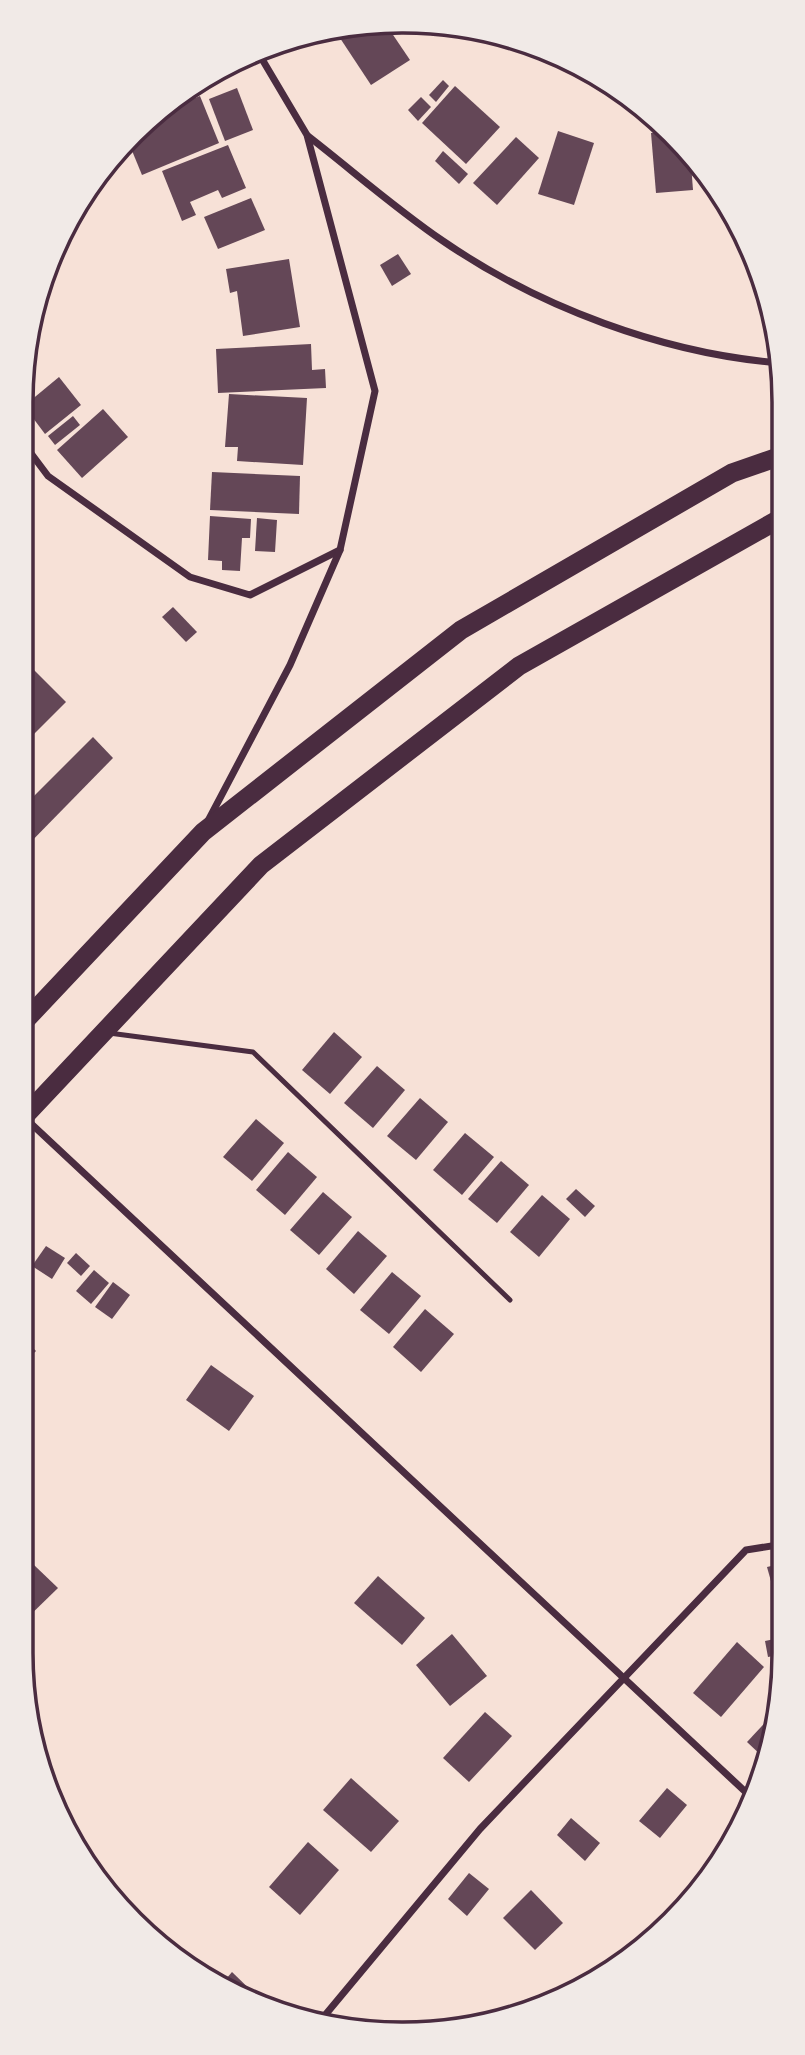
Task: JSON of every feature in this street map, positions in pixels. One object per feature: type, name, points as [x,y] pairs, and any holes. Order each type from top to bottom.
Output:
[{"type":"highway","points":[[33,1012],[203,832],[461,629],[732,473],[772,459]]},
{"type":"highway","points":[[33,1105],[261,864],[519,666],[772,523]]},
{"type":"street","points":[[203,832],[290,665],[340,550],[375,391],[307,135],[263,60]]},
{"type":"street","points":[[307,135],[444,241],[551,303],[649,338],[740,360],[770,362]]},
{"type":"street","points":[[33,456],[48,476],[190,578],[250,595],[340,550]]},
{"type":"street","points":[[33,1128],[745,1791]]},
{"type":"street","points":[[326,2014],[480,1829],[746,1550],[772,1546]]},
{"type":"lane","points":[[103,1032],[253,1052],[510,1300]]},
{"type":"building","points":[[392,33],[410,60],[371,85],[340,38]]},
{"type":"building","points":[[443,80],[449,86],[436,102],[429,95]]},
{"type":"building","points":[[455,86],[500,127],[466,164],[422,123]]},
{"type":"building","points":[[237,88],[253,130],[225,141],[209,99]]},
{"type":"building","points":[[200,96],[219,143],[142,175],[132,151],[191,100]]},
{"type":"building","points":[[421,97],[431,107],[418,121],[408,110]]},
{"type":"building","points":[[558,131],[594,143],[574,205],[538,194]]},
{"type":"building","points":[[651,133],[655,133],[664,141],[692,174],[693,190],[656,193]]},
{"type":"building","points":[[516,137],[539,158],[497,205],[473,183]]},
{"type":"building","points":[[228,145],[246,188],[222,198],[218,190],[190,202],[196,215],[182,221],[162,171]]},
{"type":"building","points":[[443,151],[468,174],[459,184],[435,161]]},
{"type":"building","points":[[251,198],[265,230],[218,249],[204,217]]},
{"type":"building","points":[[398,254],[411,274],[392,286],[380,265]]},
{"type":"building","points":[[289,259],[300,327],[243,336],[237,291],[230,293],[226,269]]},
{"type":"building","points":[[311,344],[312,370],[325,369],[326,388],[218,393],[216,349]]},
{"type":"building","points":[[59,377],[81,405],[45,434],[33,418],[33,398]]},
{"type":"building","points":[[229,394],[307,398],[303,465],[237,461],[238,447],[225,447]]},
{"type":"building","points":[[103,409],[128,437],[82,478],[57,450]]},
{"type":"building","points":[[73,416],[80,425],[55,445],[48,436]]},
{"type":"building","points":[[212,472],[300,476],[299,514],[210,510]]},
{"type":"building","points":[[210,516],[251,519],[250,538],[242,538],[240,571],[222,570],[222,561],[208,560]]},
{"type":"building","points":[[257,518],[277,520],[275,552],[255,551]]},
{"type":"building","points":[[173,607],[197,632],[186,642],[162,617]]},
{"type":"building","points":[[33,669],[66,702],[33,735]]},
{"type":"building","points":[[93,737],[113,758],[33,840],[33,797]]},
{"type":"building","points":[[334,1032],[362,1057],[330,1094],[302,1070]]},
{"type":"building","points":[[377,1066],[405,1090],[373,1128],[344,1103]]},
{"type":"building","points":[[420,1098],[448,1122],[416,1160],[387,1136]]},
{"type":"building","points":[[256,1119],[284,1143],[252,1181],[223,1157]]},
{"type":"building","points":[[465,1133],[494,1157],[462,1195],[433,1170]]},
{"type":"building","points":[[288,1152],[317,1177],[285,1215],[256,1190]]},
{"type":"building","points":[[501,1161],[529,1185],[497,1223],[468,1199]]},
{"type":"building","points":[[576,1189],[595,1206],[585,1217],[566,1199]]},
{"type":"building","points":[[323,1192],[352,1217],[319,1255],[290,1230]]},
{"type":"building","points":[[542,1195],[570,1219],[539,1257],[510,1232]]},
{"type":"building","points":[[358,1231],[387,1256],[354,1294],[326,1269]]},
{"type":"building","points":[[46,1246],[65,1258],[52,1279],[33,1265]]},
{"type":"building","points":[[76,1253],[90,1266],[81,1276],[67,1263]]},
{"type":"building","points":[[94,1270],[109,1283],[91,1304],[76,1291]]},
{"type":"building","points":[[392,1272],[421,1296],[389,1334],[360,1310]]},
{"type":"building","points":[[113,1282],[130,1295],[112,1319],[95,1307]]},
{"type":"building","points":[[425,1309],[454,1334],[421,1372],[393,1347]]},
{"type":"building","points":[[211,1365],[254,1396],[229,1431],[186,1400]]},
{"type":"building","points":[[33,1566],[58,1588],[33,1612]]},
{"type":"building","points":[[772,1566],[772,1585],[767,1567]]},
{"type":"building","points":[[378,1576],[425,1618],[402,1645],[354,1603]]},
{"type":"building","points":[[452,1634],[487,1676],[450,1706],[416,1665]]},
{"type":"building","points":[[772,1640],[772,1656],[768,1657],[765,1641]]},
{"type":"building","points":[[737,1642],[764,1667],[721,1717],[693,1693]]},
{"type":"building","points":[[485,1712],[512,1736],[469,1782],[443,1758]]},
{"type":"building","points":[[765,1722],[758,1752],[747,1742]]},
{"type":"building","points":[[351,1778],[399,1821],[371,1852],[323,1810]]},
{"type":"building","points":[[667,1788],[687,1805],[660,1838],[639,1821]]},
{"type":"building","points":[[571,1818],[600,1843],[585,1861],[557,1835]]},
{"type":"building","points":[[308,1842],[339,1870],[300,1915],[269,1887]]},
{"type":"building","points":[[469,1873],[489,1889],[467,1916],[448,1899]]},
{"type":"building","points":[[531,1890],[563,1923],[535,1950],[503,1918]]},
{"type":"building","points":[[232,1972],[249,1989],[239,1984],[227,1977]]}]
